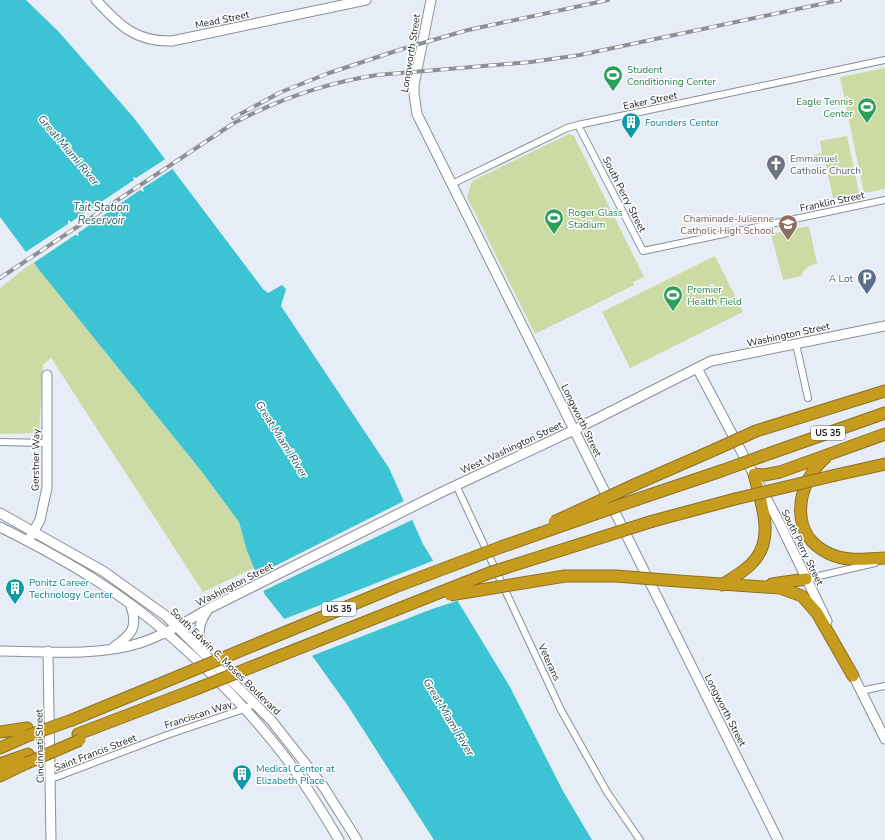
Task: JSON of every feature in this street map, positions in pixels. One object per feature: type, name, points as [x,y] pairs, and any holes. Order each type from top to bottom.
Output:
[{"type":"highway","points":[[501,547],[634,485],[756,432],[885,391]]},
{"type":"highway","name":"US 35","points":[[27,732],[72,720],[90,713],[388,590],[501,547],[885,413]]},
{"type":"highway","points":[[722,585],[751,565],[762,548],[765,537],[766,519],[754,474],[775,473],[885,434]]},
{"type":"highway","points":[[828,455],[812,472],[801,495],[801,518],[808,536],[822,550],[837,557],[885,559]]},
{"type":"highway","name":"US 35","points":[[0,764],[28,758],[115,721],[526,561],[653,521],[735,499],[885,464]]},
{"type":"highway","points":[[426,599],[555,577],[616,576],[722,585],[780,588],[802,596],[817,613],[853,676]]},
{"type":"highway","points":[[744,586],[806,579]]},
{"type":"highway","points":[[0,732],[27,732]]},
{"type":"highway","points":[[0,748],[27,732]]},
{"type":"highway","points":[[0,776],[28,758]]},
{"type":"street","name":"Mead Street","points":[[96,0],[122,27],[132,33],[160,41],[172,41],[366,0]]},
{"type":"street","name":"Longworth Street","points":[[431,0],[421,43],[414,94],[417,114],[778,840]]},
{"type":"street","name":"Eaker Street","points":[[452,184],[567,128],[885,60]]},
{"type":"street","name":"South Perry Street","points":[[578,125],[643,251]]},
{"type":"street","name":"Franklin Street","points":[[643,251],[885,200]]},
{"type":"street","name":"Washington Street","points":[[697,368],[711,361],[885,326]]},
{"type":"street","points":[[796,344],[808,398]]},
{"type":"street","name":"South Perry Street","points":[[697,368],[754,474],[885,739]]},
{"type":"street","name":"West Washington Street","points":[[442,492],[574,430],[697,368]]},
{"type":"street","name":"Gerstner Way","points":[[28,542],[35,531],[44,504],[47,488],[47,375]]},
{"type":"street","points":[[0,442],[47,443]]},
{"type":"street","name":"Veterans","points":[[456,485],[561,710],[607,792],[640,840]]},
{"type":"street","name":"Washington Street","points":[[0,651],[89,651],[112,649],[140,642],[165,633],[208,609],[442,492]]},
{"type":"street","name":"South Edwin C. Moses Boulevard","points":[[0,513],[35,531],[103,571],[166,616],[256,703],[300,754],[324,787],[353,839]]},
{"type":"street","name":"South Edwin C. Moses Boulevard","points":[[0,527],[100,583],[165,633],[221,685],[244,709],[294,768],[339,840]]},
{"type":"street","points":[[806,579],[885,559]]},
{"type":"street","points":[[112,649],[126,638],[133,629],[135,618],[131,606]]},
{"type":"street","points":[[201,649],[198,629],[201,619],[208,609]]},
{"type":"street","name":"Cincinnati Street","points":[[48,651],[51,840]]},
{"type":"street","points":[[861,691],[885,686]]},
{"type":"street","name":"Franciscan Way","points":[[146,743],[244,709],[256,703]]},
{"type":"street","name":"Saint Francis Street","points":[[51,779],[146,743]]},
{"type":"street","points":[[312,796],[324,787]]},
{"type":"green space","name":"Eagle Tennis Center","points":[[885,68],[885,189],[864,193],[840,77]]},
{"type":"green space","name":"Roger Glass Stadium","points":[[569,134],[574,136],[644,277],[633,282],[634,285],[535,334],[467,197],[472,181]]},
{"type":"green space","points":[[847,136],[859,193],[833,198],[825,161],[815,163],[813,155],[822,153],[820,141]]},
{"type":"green space","points":[[809,226],[817,264],[807,267],[802,276],[783,280],[771,234]]},
{"type":"green space","name":"Premier Health Field","points":[[715,256],[743,312],[630,368],[602,312]]},
{"type":"green space","points":[[33,262],[202,472],[239,522],[247,551],[254,568],[203,592],[51,358],[43,365],[39,433],[0,434],[0,288]]},
{"type":"water","name":"Tait Station Reservoir","points":[[0,0],[26,0],[59,32],[134,118],[263,289],[268,293],[282,285],[286,289],[281,306],[389,468],[423,544],[510,687],[563,791],[592,840],[434,840],[348,706],[298,636],[265,595],[247,551],[239,522],[202,472],[40,271],[0,217]]},
{"type":"pier","points":[[167,158],[174,168],[143,188],[144,192],[140,190],[78,233],[79,236],[75,235],[32,264],[24,253],[68,224],[68,220],[71,222],[134,180],[133,177],[136,178]]},
{"type":"pier","points":[[406,500],[414,519],[261,592],[255,576]]},
{"type":"pier","points":[[435,560],[460,600],[432,609],[309,657],[282,620]]},
{"type":"railway","points":[[233,118],[281,92],[329,73],[405,48],[468,30],[608,0]]},
{"type":"railway","points":[[0,278],[234,123],[268,106],[321,87],[377,75],[531,62],[580,55],[840,0]]},
{"type":"place","name":"Student Conditioning Center","points":[[613,92]]},
{"type":"place","name":"Eagle Tennis Center","points":[[867,124]]},
{"type":"place","name":"Founders Center","points":[[631,139]]},
{"type":"place","name":"Emmanuel Catholic Church","points":[[776,181]]},
{"type":"place","name":"Roger Glass Stadium","points":[[554,235]]},
{"type":"place","name":"Chaminade-Julienne Catholic High School","points":[[788,241]]},
{"type":"place","name":"A Lot","points":[[867,295]]},
{"type":"place","name":"Premier Health Field","points":[[673,312]]},
{"type":"place","name":"Ponitz Career Technology Center","points":[[15,605]]},
{"type":"place","name":"Medical Center at Elizabeth Place","points":[[242,791]]},
{"type":"water label","name":"Great Miami River","points":[[69,150]]},
{"type":"water label","name":"Great Miami River","points":[[282,439]]},
{"type":"water label","name":"Great Miami River","points":[[449,717]]}]
